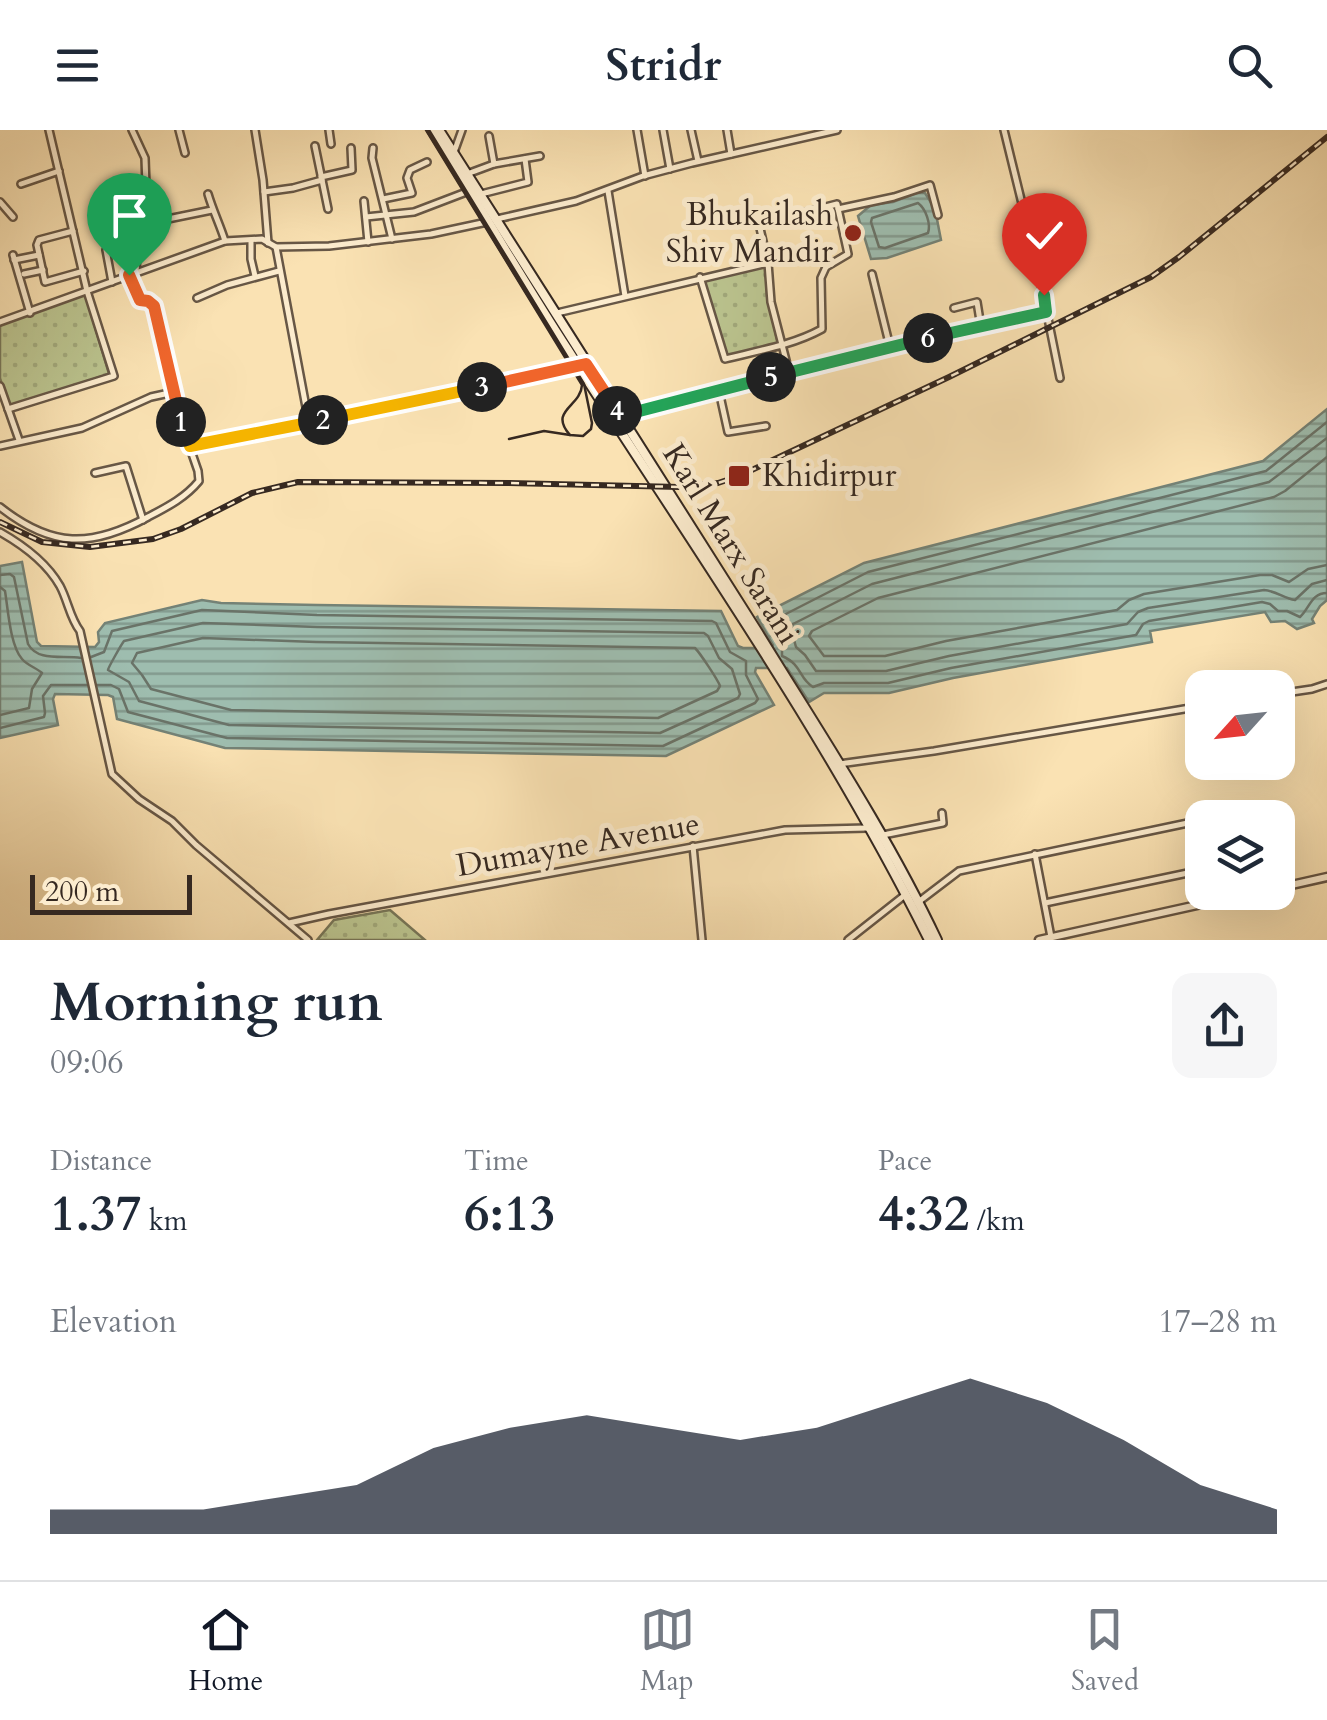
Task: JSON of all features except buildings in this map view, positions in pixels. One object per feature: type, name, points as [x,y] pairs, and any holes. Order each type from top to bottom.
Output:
[{"type":"main road","name":"Karl Marx Sarani","points":[[435,130],[480,195],[578,367],[620,416],[839,764],[933,940]]},
{"type":"main road","points":[[451,156],[492,220]]},
{"type":"main road","points":[[578,367],[757,637]]},
{"type":"main road","points":[[785,682],[875,832]]},
{"type":"street","points":[[8,409],[114,376],[87,292],[49,130]]},
{"type":"street","points":[[132,130],[145,158],[146,186],[158,221]]},
{"type":"street","points":[[179,130],[185,153]]},
{"type":"street","points":[[255,130],[268,242]]},
{"type":"street","points":[[328,130],[331,144]]},
{"type":"street","points":[[451,156],[462,130]]},
{"type":"street","points":[[637,130],[644,176]]},
{"type":"street","points":[[663,130],[668,170]]},
{"type":"street","points":[[691,130],[698,162]]},
{"type":"street","points":[[727,130],[731,154]]},
{"type":"street","points":[[794,130],[796,139]]},
{"type":"street","points":[[0,322],[224,241],[262,240],[276,247],[329,246],[431,234],[576,201],[644,176],[837,130]]},
{"type":"street","points":[[1004,130],[1060,378]]},
{"type":"street","points":[[489,136],[494,164]]},
{"type":"street","points":[[315,146],[328,209]]},
{"type":"street","points":[[264,192],[293,188],[352,170],[352,148]]},
{"type":"street","points":[[372,148],[392,239]]},
{"type":"street","points":[[467,174],[494,164],[540,156]]},
{"type":"street","points":[[480,195],[528,182],[525,158]]},
{"type":"street","points":[[382,199],[412,193],[407,178],[410,170],[427,162]]},
{"type":"street","points":[[21,184],[59,170]]},
{"type":"street","points":[[838,209],[930,185],[938,215]]},
{"type":"street","points":[[366,217],[414,212],[470,190]]},
{"type":"street","points":[[608,191],[625,296]]},
{"type":"street","points":[[208,194],[224,241]]},
{"type":"street","points":[[364,201],[368,242]]},
{"type":"street","points":[[0,202],[12,217]]},
{"type":"street","points":[[700,278],[725,359],[781,345],[812,334],[822,328],[821,278],[826,267],[848,254],[837,204],[759,224],[771,302],[781,345],[789,372]]},
{"type":"street","points":[[0,507],[29,527],[85,540],[106,537],[143,520],[188,494],[199,481],[154,306],[140,300],[132,274],[138,231],[158,221],[212,210]]},
{"type":"street","points":[[73,231],[37,244],[46,282],[84,271]]},
{"type":"street","points":[[250,240],[255,276]]},
{"type":"street","points":[[276,247],[309,423]]},
{"type":"street","points":[[106,250],[112,282]]},
{"type":"street","points":[[30,313],[14,257],[40,255]]},
{"type":"street","points":[[551,315],[768,263]]},
{"type":"street","points":[[24,274],[43,270]]},
{"type":"street","points":[[197,298],[280,271]]},
{"type":"street","points":[[872,274],[890,347]]},
{"type":"street","points":[[954,308],[977,302],[981,327]]},
{"type":"street","points":[[620,416],[1046,312]]},
{"type":"street","points":[[190,446],[578,367]]},
{"type":"street","points":[[0,386],[19,441]]},
{"type":"street","points":[[719,391],[728,432],[766,426]]},
{"type":"street","points":[[0,446],[82,428],[152,397],[174,392]]},
{"type":"street","points":[[94,472],[126,466],[143,520]]},
{"type":"street","points":[[0,532],[24,546],[60,586],[80,631],[112,774],[308,940]]},
{"type":"street","points":[[1295,692],[1327,684]]},
{"type":"street","points":[[839,764],[1185,709]]},
{"type":"street","name":"Dumayne Avenue","points":[[289,923],[786,830],[875,832],[944,824],[942,814]]},
{"type":"street","points":[[916,904],[959,872],[1185,823]]},
{"type":"street","points":[[694,846],[702,940]]},
{"type":"street","points":[[1036,854],[1052,937]]},
{"type":"street","points":[[1046,903],[1185,874]]},
{"type":"street","points":[[1295,884],[1327,877]]},
{"type":"street","points":[[848,940],[909,892]]},
{"type":"street","points":[[1039,940],[1185,908]]},
{"type":"green space","points":[[766,266],[767,295],[778,344],[727,358],[703,279]]},
{"type":"green space","points":[[85,294],[109,374],[9,407],[0,378],[0,324]]},
{"type":"green space","points":[[390,910],[425,940],[317,940],[334,920]]},
{"type":"water","points":[[925,193],[935,209],[941,240],[887,258],[871,259],[858,216],[871,205]]},
{"type":"water","points":[[1327,409],[1327,600],[1312,619],[1314,623],[1297,629],[1285,621],[1271,622],[1265,612],[1150,631],[1152,642],[889,693],[824,693],[809,702],[787,668],[756,668],[774,705],[666,756],[225,748],[117,719],[113,697],[108,695],[55,694],[58,725],[0,738],[0,566],[22,562],[37,642],[41,646],[95,647],[105,623],[202,600],[721,611],[738,646],[771,648],[773,645],[757,617],[864,563],[1263,461]]},
{"type":"tram line","points":[[426,130],[582,385],[562,420],[570,435],[583,436],[592,423],[584,384],[429,130]]},
{"type":"tram line","points":[[509,439],[544,431],[570,435]]},
{"type":"railway","points":[[0,522],[42,542],[90,547],[153,539],[252,493],[298,482],[679,487],[718,483],[949,377],[1151,277],[1327,137]]},
{"type":"place","name":"Bhukailash Shiv Mandir","points":[[853,233]]},
{"type":"place","name":"Khidirpur","points":[[739,476]]},
{"type":"route","points":[[129,275],[140,300],[154,306],[190,446],[586,364],[620,416],[1046,312],[1044,295]]}]
